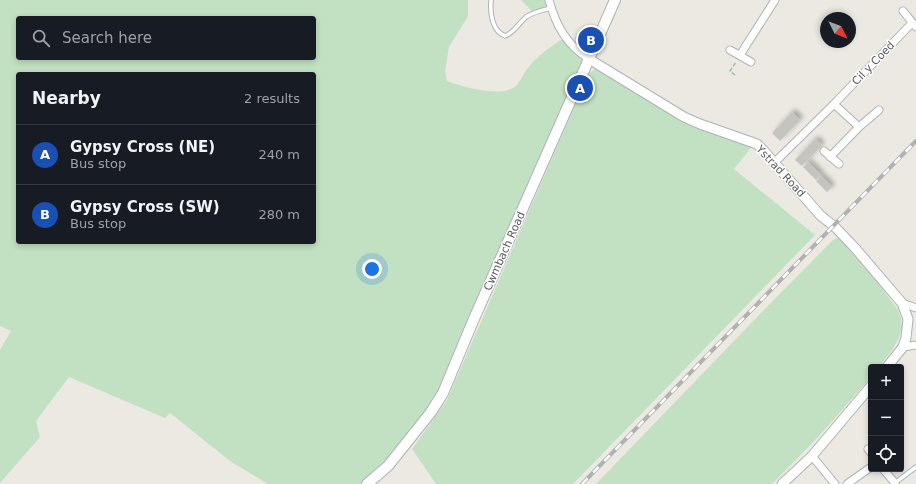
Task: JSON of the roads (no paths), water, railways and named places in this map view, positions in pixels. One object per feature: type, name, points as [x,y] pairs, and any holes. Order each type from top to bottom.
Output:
[{"type":"main road","name":"Cwmbach Road","points":[[367,484],[388,466],[431,412],[443,393],[473,321],[615,0]]},
{"type":"street","name":"Ystrad Road","points":[[549,0],[558,25],[566,38],[577,51],[589,60],[684,117],[756,144],[775,162],[820,214],[856,248],[902,303],[905,312],[908,323],[906,338],[903,347],[889,364]]},
{"type":"street","points":[[740,55],[775,0]]},
{"type":"street","name":"Cil y Coed","points":[[775,162],[914,25],[903,11]]},
{"type":"street","points":[[730,50],[751,62]]},
{"type":"street","points":[[834,104],[859,127]]},
{"type":"street","points":[[830,157],[859,127],[879,110]]},
{"type":"street","points":[[824,151],[838,164]]},
{"type":"street","points":[[902,303],[916,308]]},
{"type":"street","points":[[903,347],[916,345]]},
{"type":"street","points":[[782,484],[812,456],[868,390]]},
{"type":"street","points":[[812,456],[835,484]]},
{"type":"street","points":[[847,484],[868,469]]},
{"type":"street","points":[[886,472],[895,483]]},
{"type":"lane","points":[[491,1],[491,16],[498,32],[504,36],[513,32],[530,14],[551,8]]},
{"type":"lane","points":[[895,483],[916,467]]},
{"type":"railway","points":[[582,484],[916,141]]},
{"type":"place","name":"Gypsy Cross (SW)","points":[[591,40]]},
{"type":"place","name":"Gypsy Cross (NE)","points":[[580,88]]}]
